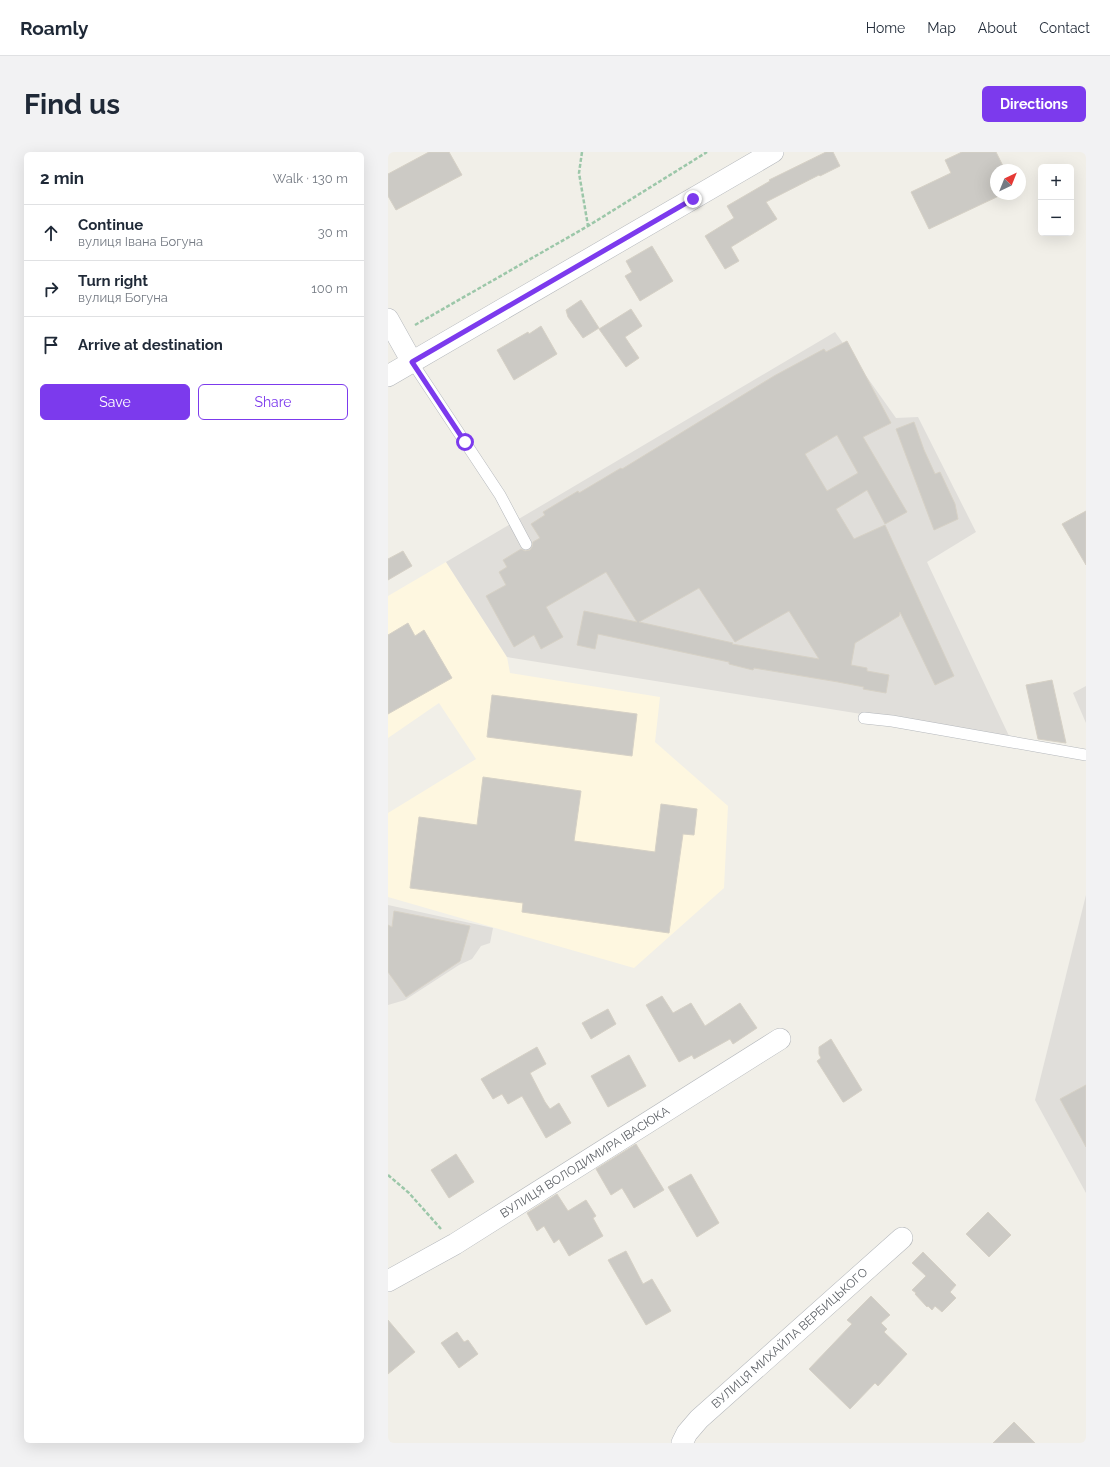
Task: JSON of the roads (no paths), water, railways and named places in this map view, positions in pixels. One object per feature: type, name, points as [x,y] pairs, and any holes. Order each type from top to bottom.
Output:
[{"type":"street","points":[[388,376],[773,152]]},
{"type":"street","points":[[392,327],[412,362]]},
{"type":"street","name":"ВУЛИЦЯ ВОЛОДИМИРА ІВАСЮКА","points":[[388,1281],[455,1244],[780,1039]]},
{"type":"street","name":"ВУЛИЦЯ МИХАЙЛА ВЕРБИЦЬКОГО","points":[[682,1443],[687,1433],[699,1419],[902,1238]]},
{"type":"lane","points":[[412,362],[500,495],[526,544]]},
{"type":"lane","points":[[864,718],[900,722],[1086,755]]}]
